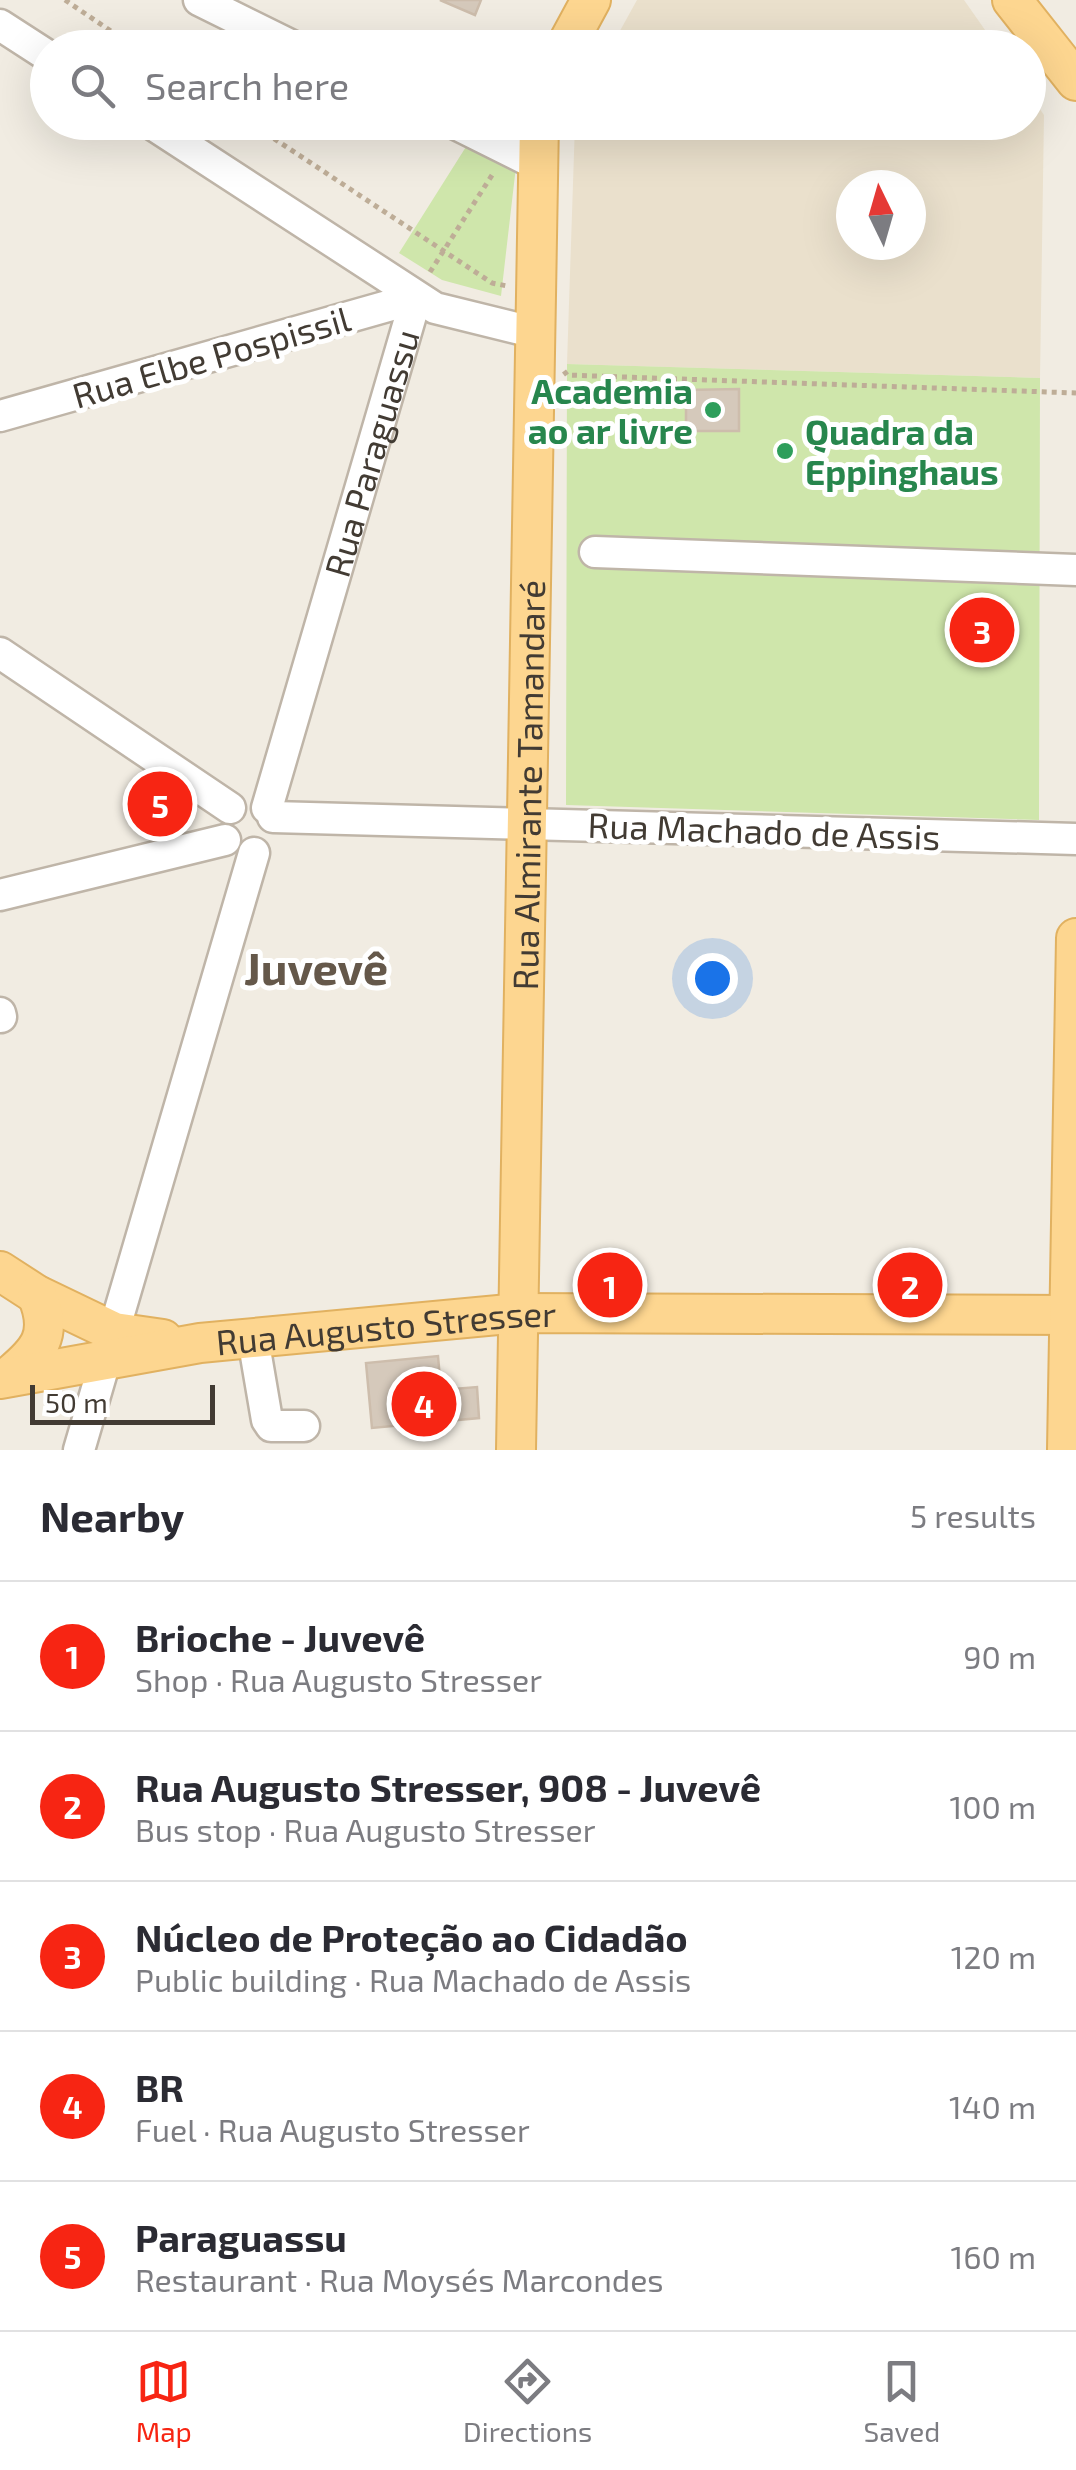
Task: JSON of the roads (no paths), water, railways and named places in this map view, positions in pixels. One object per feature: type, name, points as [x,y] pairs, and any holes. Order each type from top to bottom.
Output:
[{"type":"main road","points":[[574,30],[591,0]]},
{"type":"main road","points":[[1012,0],[1036,30]]},
{"type":"main road","points":[[1046,43],[1076,81]]},
{"type":"main road","name":"Rua Almirante Tamandaré","points":[[516,1450],[536,333],[523,158],[531,140]]},
{"type":"main road","points":[[1067,1450],[1073,1315],[1076,938]]},
{"type":"main road","points":[[0,1270],[109,1346]]},
{"type":"main road","points":[[4,1378],[28,1360],[43,1340],[44,1312],[37,1295]]},
{"type":"main road","name":"Rua Augusto Stresser","points":[[109,1346],[200,1344],[519,1313],[1073,1315]]},
{"type":"main road","points":[[4,1378],[109,1346]]},
{"type":"street","points":[[199,0],[260,30]]},
{"type":"street","points":[[0,25],[30,44]]},
{"type":"street","points":[[175,140],[416,298],[448,313],[536,333]]},
{"type":"street","points":[[488,140],[523,158]]},
{"type":"street","name":"Rua Elbe Pospissil","points":[[0,416],[416,298]]},
{"type":"street","name":"Rua Paraguassu","points":[[270,812],[416,298]]},
{"type":"street","points":[[595,552],[1076,570]]},
{"type":"street","points":[[0,653],[230,808]]},
{"type":"street","points":[[79,1450],[254,853],[272,839],[275,824],[270,812],[252,801],[230,808],[222,823],[225,840],[237,851],[254,853]]},
{"type":"street","name":"Rua Machado de Assis","points":[[270,812],[527,824],[1076,839]]},
{"type":"street","points":[[0,895],[225,840]]},
{"type":"street","points":[[253,1338],[271,1426],[304,1426]]},
{"type":"place","name":"Academia ao ar livre","points":[[713,410]]},
{"type":"place","name":"Quadra da Eppinghaus","points":[[785,451]]},
{"type":"place","name":"Núcleo de Proteção ao Cidadão","points":[[982,630]]},
{"type":"place","name":"Paraguassu","points":[[160,804]]},
{"type":"place","name":"Brioche - Juvevê","points":[[610,1285]]},
{"type":"place","name":"Rua Augusto Stresser, 908 - Juvevê","points":[[910,1285]]},
{"type":"place","name":"BR","points":[[424,1404]]},
{"type":"district","name":"Juvevê","points":[[316,967]]}]
